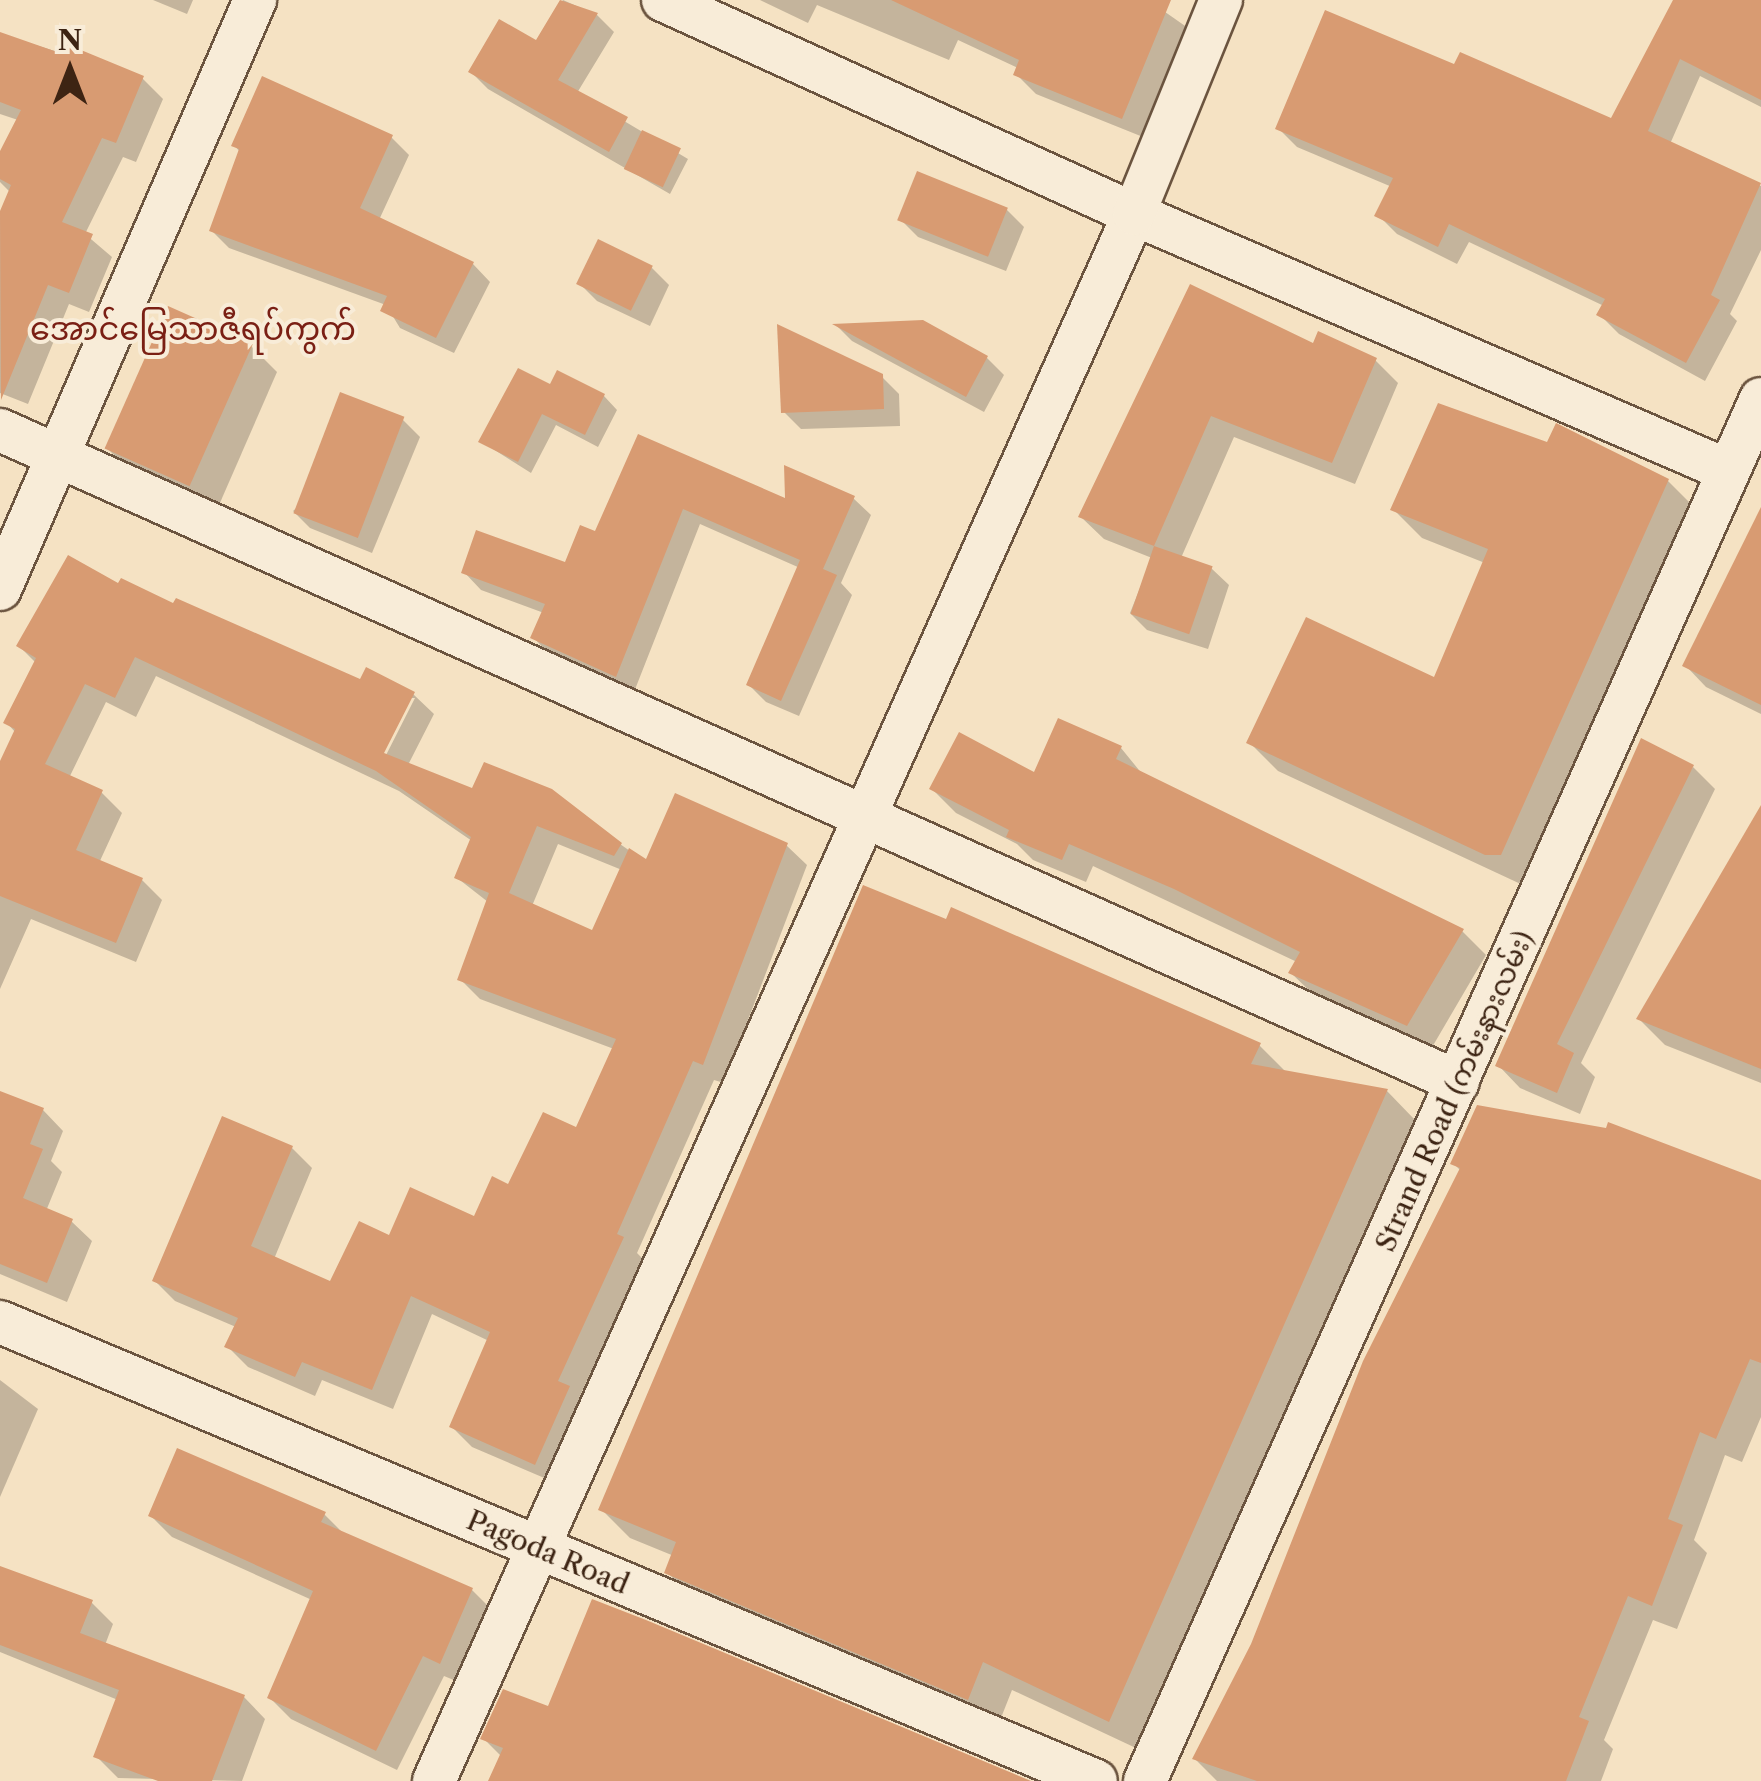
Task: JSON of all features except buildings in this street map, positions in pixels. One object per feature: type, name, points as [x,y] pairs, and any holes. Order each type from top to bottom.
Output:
[{"type":"street","points":[[0,590],[255,0]]},
{"type":"street","points":[[662,0],[1134,214],[1729,470]]},
{"type":"street","points":[[434,1781],[1134,214],[1221,0]]},
{"type":"street","name":"Strand Road (ကမ်းနားလမ်း)","points":[[1145,1781],[1761,400]]},
{"type":"street","points":[[0,430],[1458,1082]]},
{"type":"street","name":"Pagoda Road","points":[[0,1322],[1096,1781]]},
{"type":"district","name":"အောင်မြေသာဇီရပ်ကွက်","points":[[193,329]]}]
